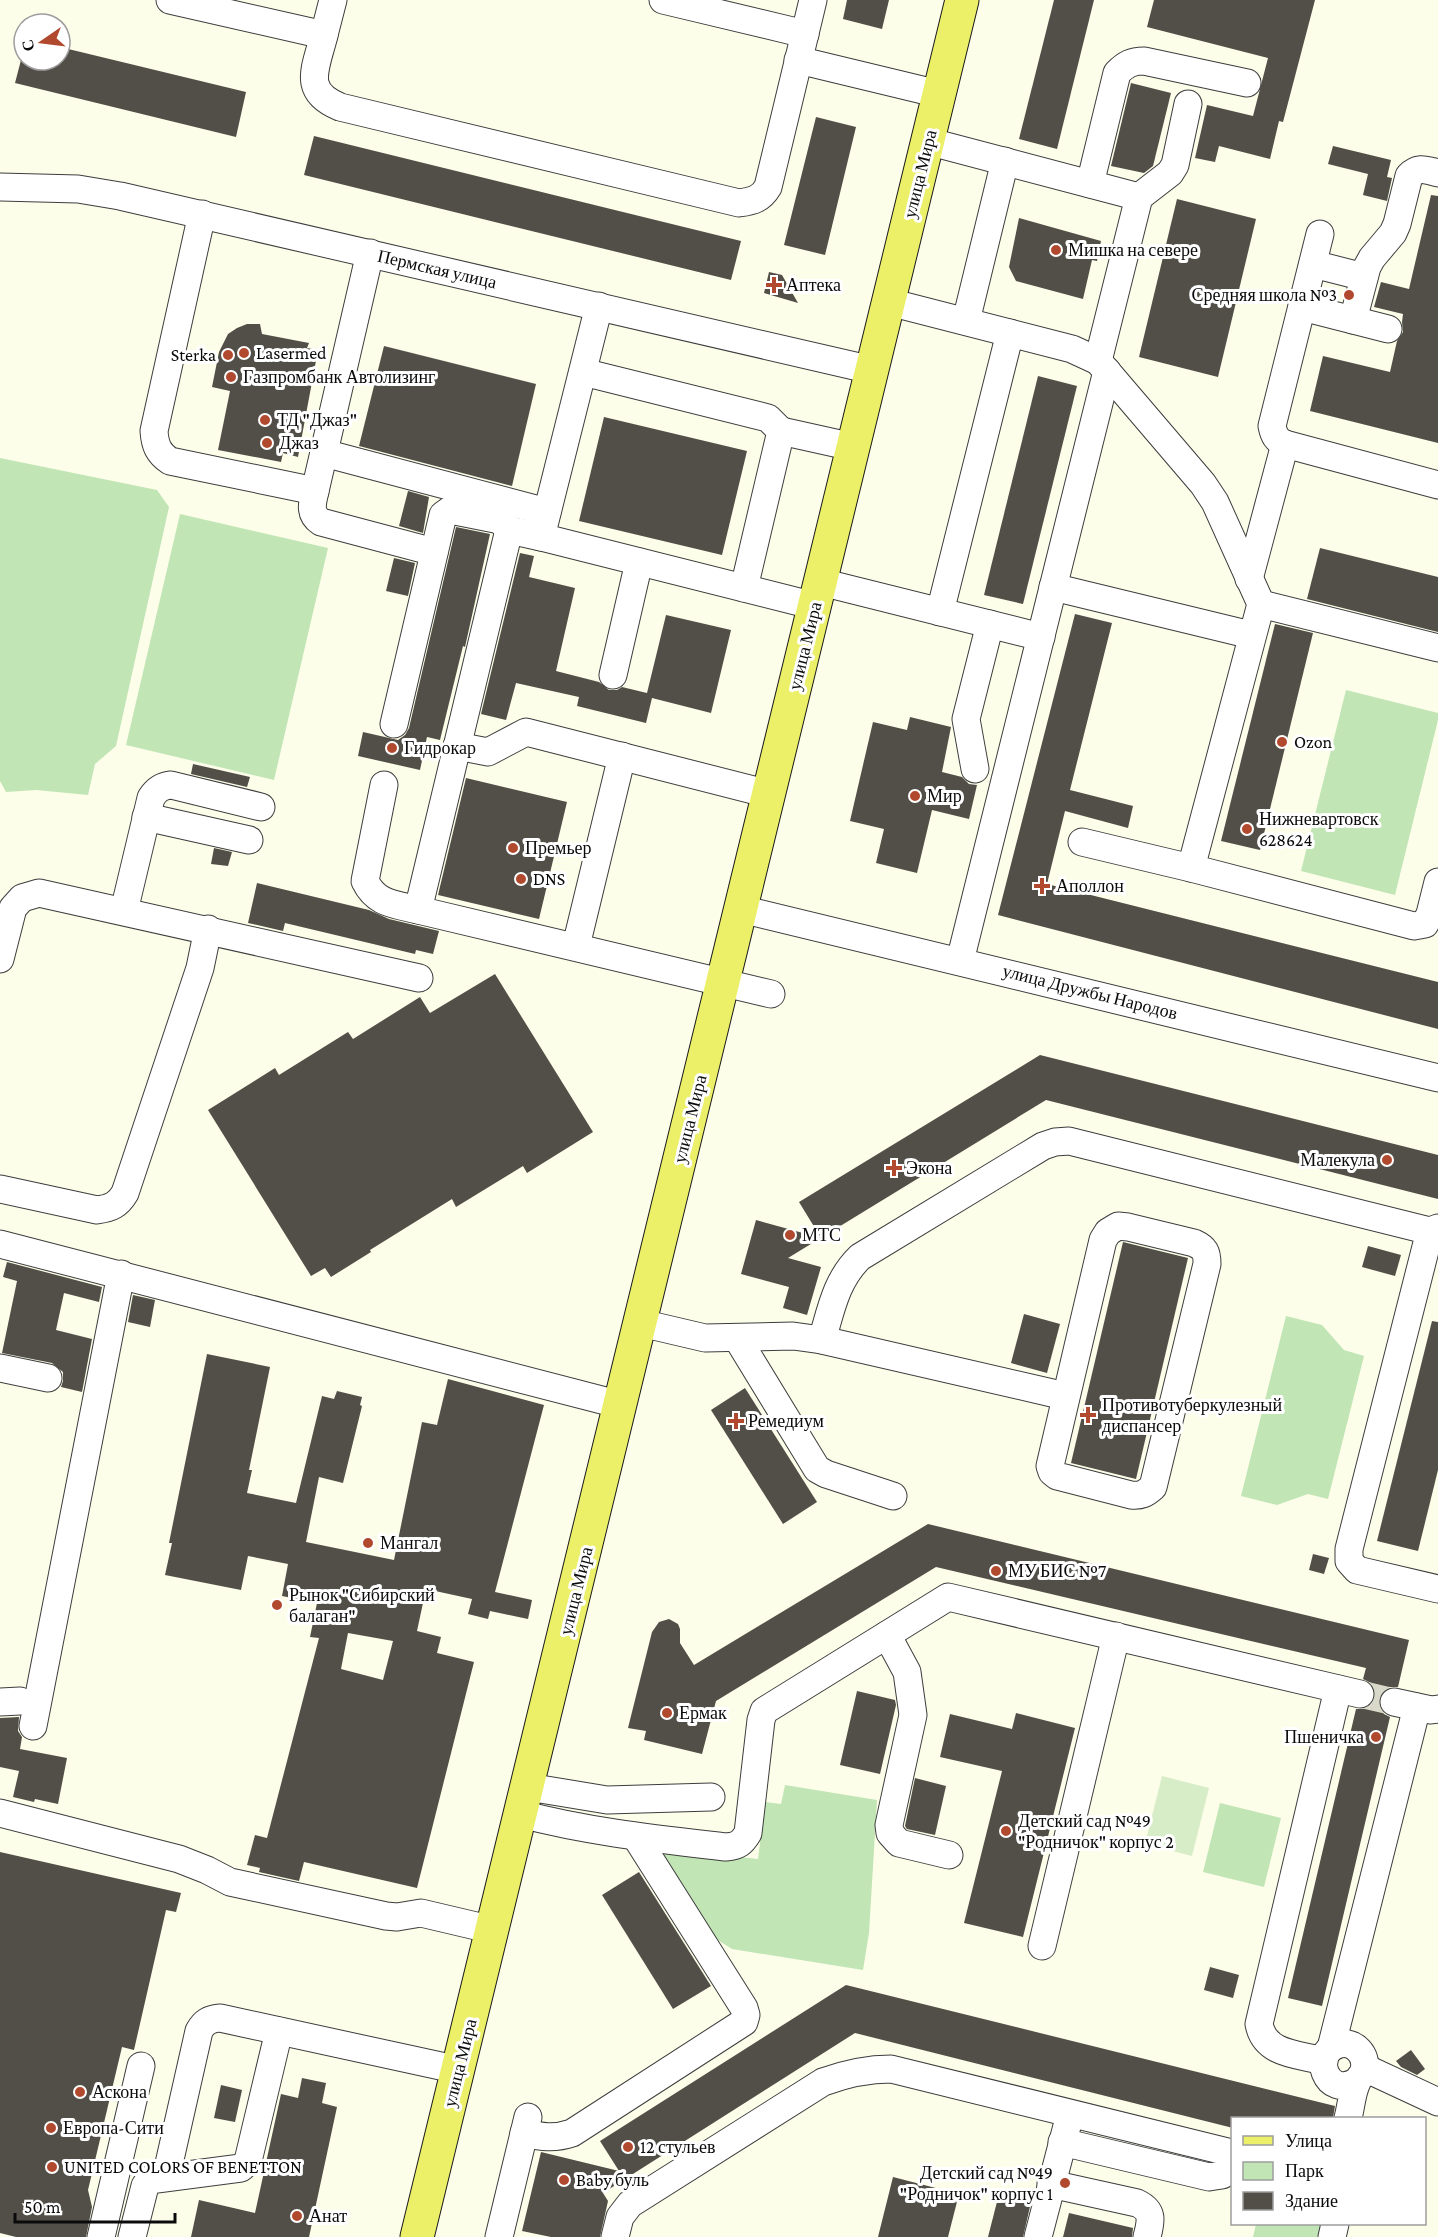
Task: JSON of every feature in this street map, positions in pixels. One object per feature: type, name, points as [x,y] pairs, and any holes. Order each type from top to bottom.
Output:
[{"type":"main road","name":"улица Мира","points":[[417,2237],[962,0]]},
{"type":"street","points":[[170,0],[324,35]]},
{"type":"street","points":[[333,0],[314,75],[315,89],[325,101],[340,107],[739,203],[753,202],[763,196],[768,187],[813,0]]},
{"type":"street","points":[[663,0],[805,34]]},
{"type":"street","points":[[798,60],[939,93]]},
{"type":"street","points":[[1090,184],[1117,74],[1125,65],[1135,61],[1144,61],[1247,83]]},
{"type":"street","points":[[960,961],[1053,586],[1139,197],[1170,173],[1175,165],[1188,104]]},
{"type":"street","points":[[927,141],[1139,197]]},
{"type":"street","points":[[966,321],[1005,161]]},
{"type":"street","points":[[1353,320],[1364,277],[1372,258],[1397,224],[1409,176],[1414,170],[1420,169],[1438,173]]},
{"type":"street","name":"Пермская улица","points":[[0,187],[78,189],[202,214],[872,370]]},
{"type":"street","points":[[202,214],[154,431],[155,444],[161,454],[170,461],[315,491]]},
{"type":"street","points":[[1320,234],[1272,426],[1278,441],[1438,485]]},
{"type":"street","points":[[370,253],[312,512],[321,522],[434,552]]},
{"type":"street","points":[[1312,264],[1364,277]]},
{"type":"street","points":[[889,302],[1072,349],[1103,366],[1203,484],[1215,502],[1261,604],[1191,868]]},
{"type":"street","points":[[544,524],[599,306]]},
{"type":"street","points":[[1302,307],[1388,329]]},
{"type":"street","points":[[940,612],[1010,333]]},
{"type":"street","points":[[583,372],[768,418],[781,431],[853,447]]},
{"type":"street","points":[[744,588],[781,431]]},
{"type":"street","points":[[1249,579],[1285,444]]},
{"type":"street","points":[[324,453],[544,524],[639,562],[744,588],[818,594],[940,612],[1041,637]]},
{"type":"street","points":[[394,724],[442,515],[450,510],[500,520],[509,530]]},
{"type":"street","points":[[509,530],[544,524]]},
{"type":"street","points":[[417,910],[509,530]]},
{"type":"street","points":[[613,675],[639,562]]},
{"type":"street","points":[[1053,586],[1251,635]]},
{"type":"street","points":[[1261,604],[1438,648]]},
{"type":"street","points":[[975,769],[966,719],[990,624]]},
{"type":"street","points":[[457,746],[488,752],[526,732],[769,794]]},
{"type":"street","points":[[576,946],[622,756]]},
{"type":"street","points":[[124,911],[146,817],[155,791],[171,785],[261,807]]},
{"type":"street","points":[[384,785],[365,880],[370,892],[379,900],[771,994]]},
{"type":"street","points":[[146,817],[249,840]]},
{"type":"street","points":[[1082,842],[1414,926],[1425,924],[1430,914],[1438,882]]},
{"type":"street","points":[[0,959],[13,908],[22,898],[39,893],[419,978]]},
{"type":"street","name":"улица Дружбы Народов","points":[[741,909],[1438,1078]]},
{"type":"street","points":[[0,1189],[97,1210],[109,1209],[119,1203],[125,1193],[200,968],[208,929]]},
{"type":"street","points":[[822,1340],[841,1280],[847,1269],[860,1257],[1043,1146],[1055,1142],[1070,1141],[1434,1229],[1349,1549],[1349,1561],[1357,1570],[1438,1589]]},
{"type":"street","points":[[1118,1226],[1128,1227],[1194,1242],[1203,1247],[1207,1254],[1208,1264],[1153,1487],[1146,1494],[1131,1495],[1057,1476],[1052,1472],[1050,1460],[1065,1396],[1103,1240],[1108,1232],[1118,1226]]},
{"type":"street","points":[[0,1246],[121,1274],[621,1405]]},
{"type":"street","points":[[33,1726],[121,1274]]},
{"type":"street","points":[[641,1323],[705,1338],[793,1336],[822,1340],[1065,1396]]},
{"type":"street","points":[[737,1338],[818,1469],[826,1474],[893,1496]]},
{"type":"street","points":[[0,1368],[48,1378]]},
{"type":"street","points":[[525,1801],[573,1827],[636,1837],[726,1847],[737,1846],[747,1833],[761,1720],[765,1712],[948,1597],[1349,1691],[1259,2024],[1261,2035],[1268,2044],[1277,2049],[1346,2061],[1438,2102]]},
{"type":"street","points":[[887,1635],[907,1672],[914,1715],[889,1825],[890,1833],[899,1843],[949,1856]]},
{"type":"street","points":[[1042,1946],[1116,1636]]},
{"type":"street","points":[[1348,2117],[1346,2061],[1338,2018],[1416,1706]]},
{"type":"street","points":[[525,1801],[711,1797]]},
{"type":"street","points":[[0,1813],[179,1859],[207,1869],[230,1882],[386,1916],[397,1917],[422,1913],[493,1930]]},
{"type":"street","points":[[499,2237],[526,2125],[549,2138],[572,2133],[744,2022],[746,2015],[744,2008],[636,1837]]},
{"type":"street","points":[[166,2177],[198,2031],[204,2023],[220,2018],[459,2070]]},
{"type":"street","points":[[132,2237],[145,2186],[149,2180],[241,2168],[248,2160],[279,2031]]},
{"type":"street","points":[[101,2237],[141,2066]]},
{"type":"street","points":[[615,2237],[620,2217],[630,2204],[823,2082],[839,2076],[875,2069],[891,2069],[1231,2153]]},
{"type":"street","points":[[1038,2237],[1070,2113]]},
{"type":"street","points":[[1062,2142],[1209,2177],[1222,2175],[1231,2170]]},
{"type":"street","points":[[1052,2184],[1146,2207],[1151,2214],[1148,2237]]},
{"type":"green space","points":[[0,458],[157,490],[169,507],[116,746],[95,764],[88,795],[36,790],[6,792],[0,781]]},
{"type":"green space","points":[[180,514],[328,548],[274,780],[126,745]]},
{"type":"green space","points":[[1346,690],[1438,713],[1395,895],[1301,871]]},
{"type":"green space","points":[[1286,1316],[1322,1325],[1344,1350],[1364,1356],[1328,1499],[1308,1494],[1277,1505],[1241,1496]]},
{"type":"green space","points":[[1162,1776],[1209,1788],[1192,1856],[1145,1844]]},
{"type":"green space","points":[[785,1785],[877,1800],[869,1933],[863,1970],[732,1949],[713,1937],[658,1848],[758,1859],[765,1802],[781,1804]]},
{"type":"green space","points":[[1220,1803],[1281,1818],[1264,1887],[1203,1872]]},
{"type":"green space","points":[[1256,2225],[1325,2225],[1321,2237],[1253,2237]]},
{"type":"building","points":[[847,0],[889,0],[882,29],[843,19]]},
{"type":"building","points":[[1054,0],[1094,0],[1057,149],[1019,139]]},
{"type":"building","points":[[1154,0],[1315,0],[1283,122],[1279,121],[1270,159],[1219,146],[1215,162],[1195,158],[1207,105],[1253,116],[1268,58],[1147,27]]},
{"type":"building","points":[[72,50],[246,92],[236,137],[15,83],[18,72],[72,72]]},
{"type":"building","points":[[1131,83],[1171,93],[1153,166],[1144,173],[1111,166]]},
{"type":"building","points":[[816,117],[856,127],[825,255],[784,245]]},
{"type":"building","points":[[314,136],[741,241],[731,280],[304,175]]},
{"type":"building","points":[[1333,146],[1391,160],[1387,177],[1392,178],[1387,201],[1363,195],[1368,174],[1328,164]]},
{"type":"building","points":[[1431,195],[1438,196],[1438,443],[1310,411],[1323,356],[1390,372],[1397,341],[1403,332],[1403,314],[1374,307],[1381,282],[1409,289]]},
{"type":"building","points":[[1177,199],[1256,219],[1218,377],[1139,357]]},
{"type":"building","name":"Мишка на севере","points":[[1019,218],[1101,241],[1097,261],[1092,260],[1083,299],[1016,281],[1009,267]]},
{"type":"building","points":[[769,272],[782,275],[798,303],[764,293]]},
{"type":"building","name":"ТД \"Джаз\"","points":[[247,324],[260,324],[262,334],[309,343],[307,348],[318,350],[298,457],[283,453],[281,462],[218,450],[230,391],[212,387],[219,352],[228,334]]},
{"type":"building","points":[[384,346],[536,384],[512,486],[359,446]]},
{"type":"building","points":[[1038,376],[1077,386],[1023,604],[984,595]]},
{"type":"building","points":[[604,417],[747,451],[722,555],[579,521]]},
{"type":"building","points":[[408,491],[429,497],[423,533],[399,526]]},
{"type":"building","points":[[456,527],[490,534],[465,647],[463,646],[440,740],[427,737],[420,770],[358,756],[363,732],[398,740],[409,728]]},
{"type":"building","points":[[1320,548],[1438,577],[1438,632],[1307,599]]},
{"type":"building","points":[[520,553],[534,556],[529,577],[575,588],[556,671],[599,682],[609,690],[622,687],[647,693],[666,615],[731,630],[711,713],[652,698],[646,723],[577,706],[579,697],[516,683],[506,720],[481,714]]},
{"type":"building","points":[[394,558],[415,563],[408,596],[386,591]]},
{"type":"building","points":[[1075,614],[1112,623],[1070,790],[1133,806],[1128,828],[1065,811],[1047,884],[1438,982],[1438,1029],[998,915]]},
{"type":"building","points":[[1275,624],[1313,633],[1260,850],[1221,841]]},
{"type":"building","name":"Мир","points":[[910,717],[951,727],[942,772],[962,777],[969,784],[977,785],[969,819],[932,810],[917,873],[876,863],[884,829],[850,821],[873,722],[907,730]]},
{"type":"building","points":[[193,764],[250,777],[247,787],[191,774]]},
{"type":"building","name":"Премьер","points":[[466,778],[567,802],[539,919],[438,895]]},
{"type":"building","points":[[214,848],[232,852],[228,866],[211,864]]},
{"type":"building","points":[[257,883],[369,910],[389,919],[439,931],[433,954],[416,950],[415,954],[285,923],[283,931],[248,923]]},
{"type":"building","points":[[495,974],[593,1132],[527,1173],[523,1166],[456,1207],[452,1199],[331,1277],[325,1268],[311,1276],[208,1110],[275,1068],[279,1075],[348,1032],[353,1039],[420,997],[430,1013]]},
{"type":"building","points":[[1040,1055],[1438,1155],[1438,1199],[1046,1100],[821,1238],[799,1202]]},
{"type":"building","points":[[756,1220],[821,1238],[788,1258],[821,1267],[807,1315],[783,1308],[789,1287],[741,1274]]},
{"type":"building","points":[[1123,1242],[1188,1258],[1136,1479],[1071,1463]]},
{"type":"building","points":[[1368,1246],[1401,1255],[1395,1276],[1362,1267]]},
{"type":"building","points":[[7,1262],[102,1287],[99,1302],[64,1293],[56,1330],[92,1339],[82,1392],[61,1387],[63,1372],[52,1363],[2,1353],[17,1281],[3,1277]]},
{"type":"building","points":[[133,1295],[155,1300],[150,1327],[128,1322]]},
{"type":"building","points":[[1024,1314],[1060,1324],[1047,1373],[1011,1363]]},
{"type":"building","points":[[1432,1321],[1438,1322],[1438,1470],[1418,1551],[1377,1541]]},
{"type":"building","points":[[207,1354],[270,1367],[249,1470],[252,1470],[247,1493],[296,1503],[322,1396],[334,1399],[337,1391],[362,1397],[360,1405],[362,1406],[343,1483],[319,1477],[306,1542],[394,1560],[422,1422],[437,1425],[448,1379],[544,1405],[495,1592],[532,1600],[528,1619],[490,1611],[488,1619],[468,1614],[472,1599],[426,1589],[417,1631],[441,1637],[437,1653],[474,1662],[417,1888],[304,1862],[299,1881],[259,1872],[260,1868],[247,1865],[255,1835],[267,1838],[319,1638],[310,1637],[317,1603],[282,1596],[288,1564],[248,1556],[241,1590],[165,1575],[172,1543],[169,1543]],"holes":[[[348,1633],[393,1641],[383,1680],[341,1669]]]},
{"type":"building","points":[[745,1388],[817,1502],[783,1524],[711,1410]]},
{"type":"building","points":[[928,1524],[1409,1640],[1398,1687],[1389,1687],[1379,1698],[1379,1707],[1384,1714],[1390,1717],[1322,2006],[1288,1998],[1356,1709],[1364,1709],[1371,1705],[1375,1697],[1375,1689],[1371,1683],[1363,1679],[1366,1668],[936,1567],[716,1701],[702,1754],[644,1740],[646,1731],[628,1728],[652,1632],[659,1622],[669,1619],[678,1624],[680,1643],[694,1665]]},
{"type":"building","points":[[1313,1554],[1329,1558],[1324,1574],[1309,1570]]},
{"type":"building","points":[[857,1691],[895,1700],[896,1705],[880,1774],[840,1765]]},
{"type":"building","points":[[1016,1713],[1075,1728],[1023,1937],[964,1923],[1002,1771],[940,1757],[950,1714],[1012,1729]]},
{"type":"building","points":[[19,1717],[18,1731],[22,1737],[20,1749],[67,1758],[58,1804],[13,1797],[19,1771],[0,1767],[0,1718]]},
{"type":"building","points":[[915,1778],[946,1786],[935,1835],[907,1829],[905,1826]]},
{"type":"building","points":[[0,1852],[181,1893],[176,1912],[166,1910],[134,2050],[122,2047],[88,2190],[92,2207],[86,2237],[16,2237],[0,2233]]},
{"type":"building","points":[[639,1872],[711,1986],[673,2009],[602,1895]]},
{"type":"building","points":[[1210,1967],[1239,1975],[1233,1998],[1204,1990]]},
{"type":"building","points":[[846,1985],[1335,2106],[1333,2117],[1231,2117],[1231,2127],[855,2033],[603,2193],[608,2201],[600,2237],[551,2237],[522,2231],[541,2152],[619,2171],[600,2141]]},
{"type":"building","points":[[1411,2050],[1425,2069],[1417,2075],[1401,2067],[1396,2061]]},
{"type":"building","points":[[302,2078],[326,2083],[322,2103],[337,2107],[309,2237],[191,2237],[199,2200],[255,2213],[281,2094],[298,2098]]},
{"type":"building","points":[[221,2085],[242,2090],[235,2122],[214,2118]]},
{"type":"building","points":[[893,2177],[959,2194],[948,2237],[878,2237]]},
{"type":"building","points":[[1000,2190],[1032,2198],[1023,2237],[988,2237]]},
{"type":"building","points":[[1069,2213],[1133,2228],[1132,2237],[1063,2237]]},
{"type":"tunnel","points":[[1360,1694],[1394,1702]]},
{"type":"place","name":"Мишка на севере","points":[[1056,250]]},
{"type":"place","name":"Аптека","points":[[774,285]]},
{"type":"place","name":"Средняя школа №3","points":[[1349,295]]},
{"type":"place","name":"Lasermed","points":[[244,353]]},
{"type":"place","name":"Sterka","points":[[228,355]]},
{"type":"place","name":"Газпромбанк Автолизинг","points":[[231,377]]},
{"type":"place","name":"ТД \"Джаз\"","points":[[265,420]]},
{"type":"place","name":"Джаз","points":[[267,443]]},
{"type":"place","name":"Ozon","points":[[1282,742]]},
{"type":"place","name":"Гидрокар","points":[[392,748]]},
{"type":"place","name":"Мир","points":[[915,796]]},
{"type":"place","name":"Нижневартовск 628624","points":[[1247,829]]},
{"type":"place","name":"Премьер","points":[[513,848]]},
{"type":"place","name":"DNS","points":[[521,879]]},
{"type":"place","name":"Аполлон","points":[[1042,886]]},
{"type":"place","name":"Малекула","points":[[1387,1160]]},
{"type":"place","name":"Экона","points":[[894,1168]]},
{"type":"place","name":"МТС","points":[[790,1235]]},
{"type":"place","name":"Противотуберкулезный диспансер","points":[[1088,1415]]},
{"type":"place","name":"Ремедиум","points":[[736,1421]]},
{"type":"place","name":"Мангал","points":[[368,1543]]},
{"type":"place","name":"МУ БИС №7","points":[[996,1571]]},
{"type":"place","name":"Рынок \"Сибирский балаган\"","points":[[277,1605]]},
{"type":"place","name":"Ермак","points":[[667,1713]]},
{"type":"place","name":"Пшеничка","points":[[1376,1737]]},
{"type":"place","name":"Детский сад №49 \"Родничок\" корпус 2","points":[[1006,1831]]},
{"type":"place","name":"Аскона","points":[[80,2092]]},
{"type":"place","name":"Европа-Сити","points":[[51,2128]]},
{"type":"place","name":"12 стульев","points":[[628,2147]]},
{"type":"place","name":"UNITED COLORS OF BENETTON","points":[[52,2167]]},
{"type":"place","name":"Baby буль","points":[[564,2180]]},
{"type":"place","name":"Детский сад №49 \"Родничок\" корпус 1","points":[[1065,2183]]},
{"type":"place","name":"Анат","points":[[297,2216]]}]
